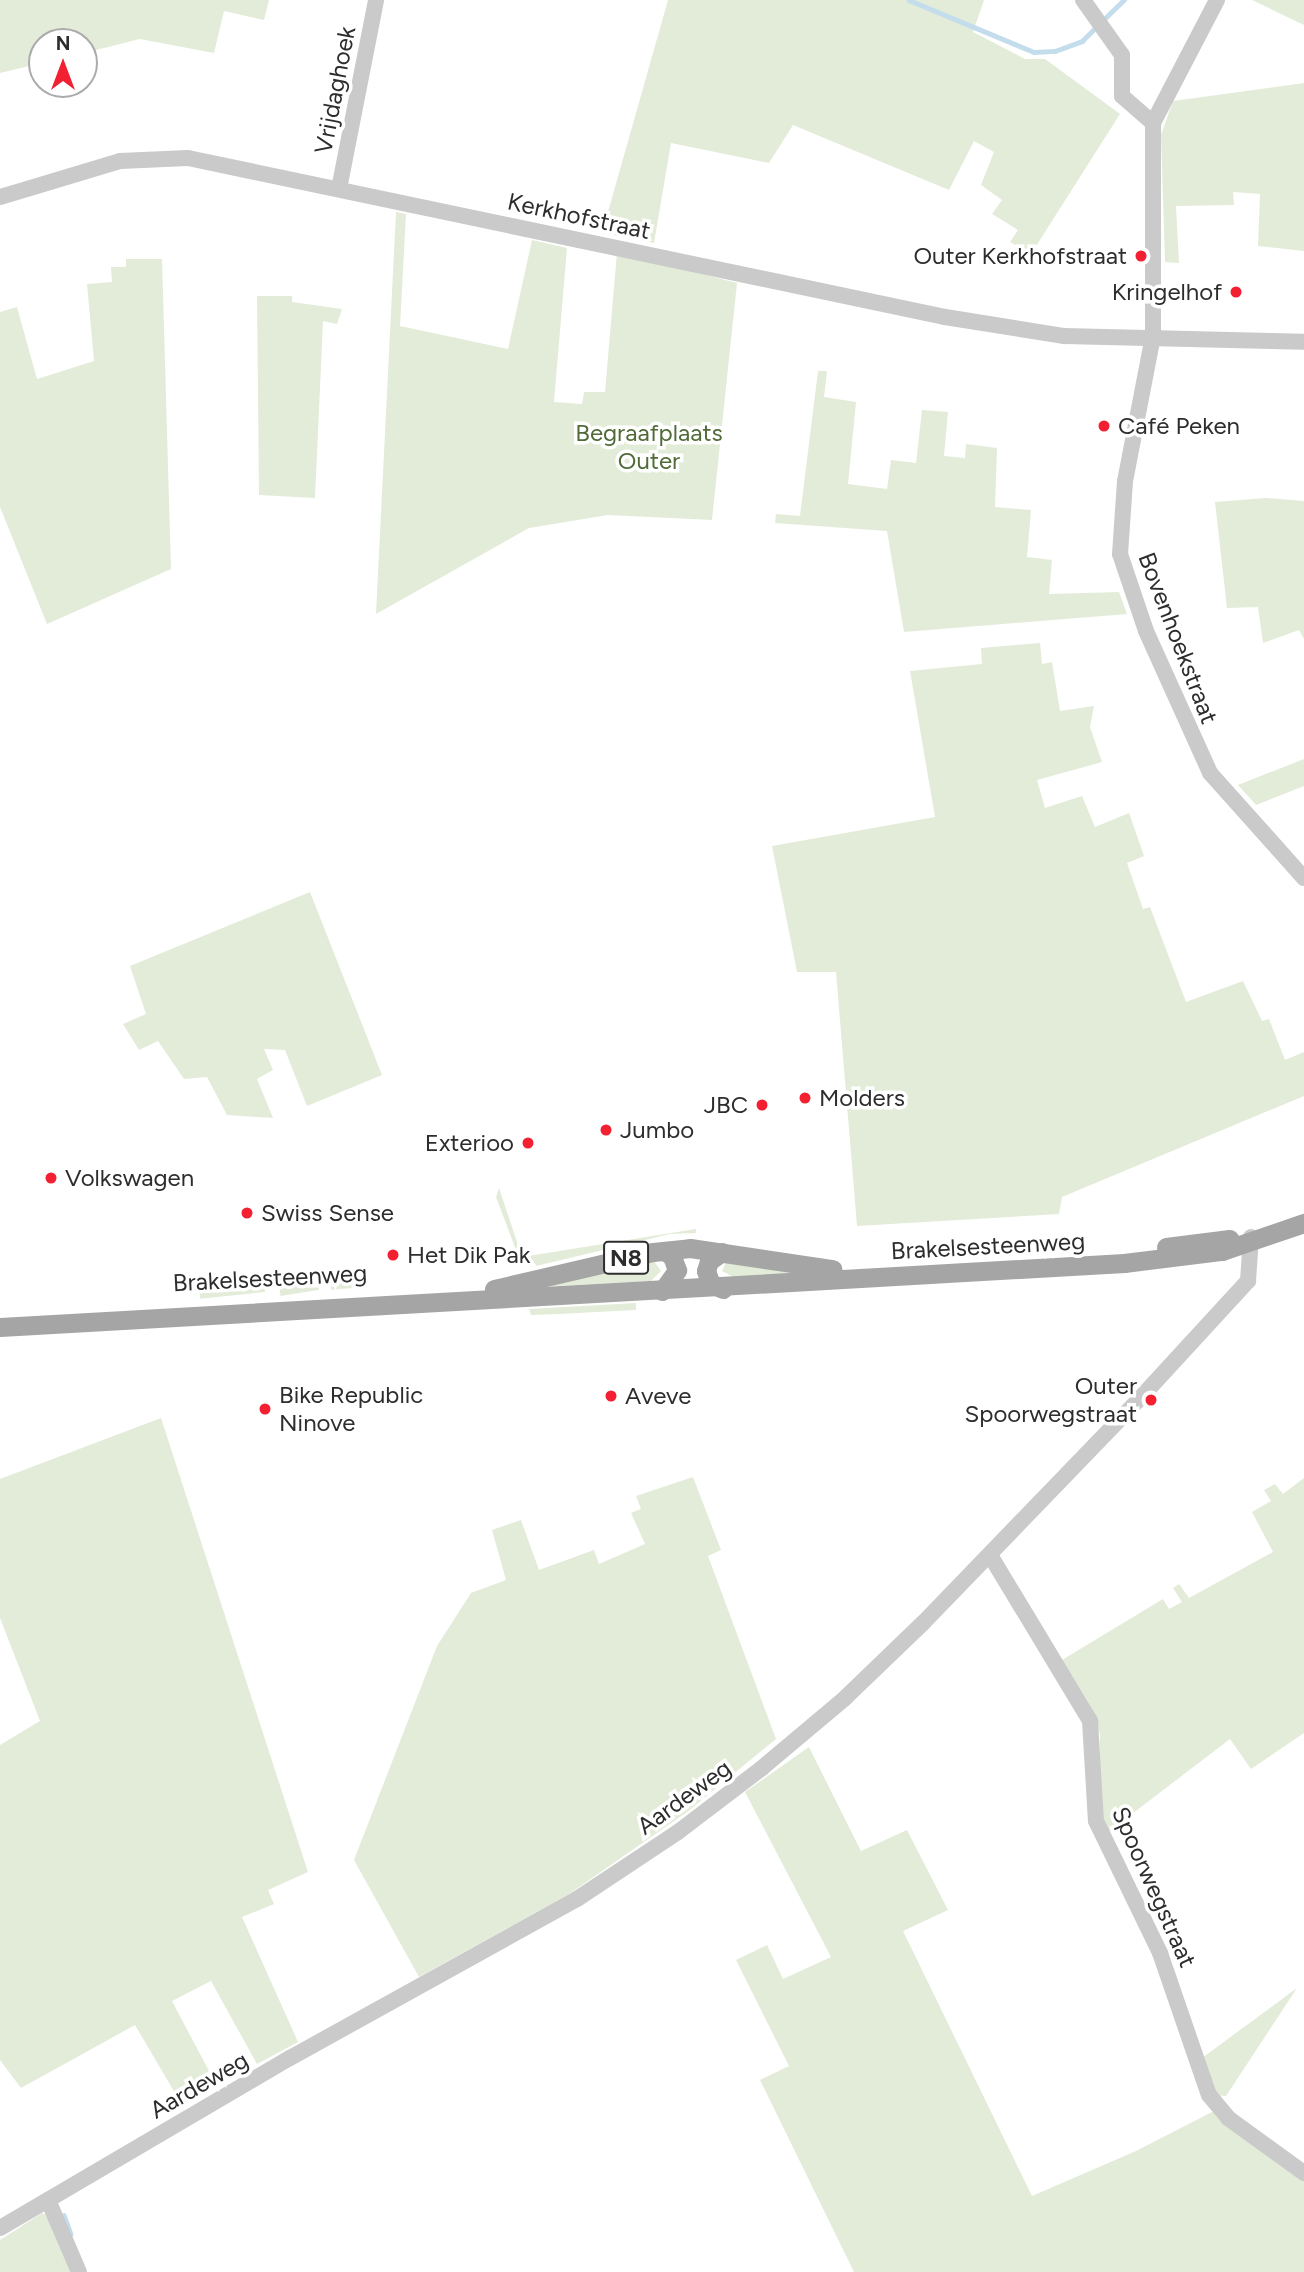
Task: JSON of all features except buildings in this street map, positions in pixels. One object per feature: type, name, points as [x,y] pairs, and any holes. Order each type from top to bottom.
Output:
[{"type":"main road","name":"Brakelsesteenweg","points":[[0,1318],[476,1292],[664,1251],[722,1252],[812,1268],[875,1270],[1065,1259],[1251,1237],[1304,1223]]},
{"type":"main road","name":"Brakelsesteenweg","points":[[0,1327],[201,1313],[723,1289],[833,1278],[1124,1263],[1222,1251],[1251,1237]]},
{"type":"main road","points":[[662,1291],[677,1270],[672,1256],[664,1251]]},
{"type":"main road","points":[[722,1252],[709,1261],[706,1271],[711,1284],[723,1289]]},
{"type":"street","name":"Vrijdaghoek","points":[[339,189],[376,0]]},
{"type":"street","points":[[1083,0],[1122,55],[1122,96],[1153,123],[1217,0]]},
{"type":"street","name":"Bovenhoekstraat","points":[[1153,123],[1153,336],[1125,481],[1119,534],[1125,575],[1210,773],[1304,878]]},
{"type":"street","name":"Kerkhofstraat","points":[[0,197],[120,161],[157,156],[188,158],[925,314],[1064,335],[1304,342]]},
{"type":"street","name":"Aardeweg","points":[[0,2228],[290,2058],[577,1899],[678,1832],[837,1705],[990,1555],[1248,1281],[1251,1237]]},
{"type":"street","name":"Spoorwegstraat","points":[[990,1555],[1090,1721],[1096,1821],[1160,1953],[1209,2095],[1227,2118],[1304,2173]]},
{"type":"street","points":[[48,2200],[79,2272]]},
{"type":"green space","points":[[0,0],[269,0],[264,20],[224,11],[214,53],[140,39],[98,50],[98,28],[28,28],[28,66],[0,73]]},
{"type":"green space","points":[[668,0],[984,0],[973,32],[1025,59],[1045,59],[1120,114],[1031,254],[1010,242],[1018,230],[992,214],[1002,200],[981,185],[994,152],[974,141],[949,190],[793,125],[769,163],[671,143],[654,243],[602,233]]},
{"type":"green space","points":[[1252,0],[1304,0],[1304,25]]},
{"type":"green space","points":[[1304,83],[1304,251],[1258,246],[1260,194],[1233,192],[1234,205],[1176,206],[1179,263],[1165,262],[1161,135],[1173,101]]},
{"type":"green space","name":"Begraafplaats Outer","points":[[396,212],[406,214],[400,326],[508,349],[532,240],[567,248],[554,402],[582,404],[584,392],[605,392],[617,252],[737,283],[712,520],[608,515],[529,528],[376,614]]},
{"type":"green space","points":[[126,259],[162,259],[171,569],[47,624],[0,507],[0,312],[17,307],[37,379],[94,361],[87,284],[112,282],[111,267],[126,267]]},
{"type":"green space","points":[[257,296],[292,296],[292,302],[342,309],[337,324],[323,321],[315,498],[259,495]]},
{"type":"green space","points":[[818,371],[827,371],[824,397],[856,402],[848,484],[887,489],[891,460],[916,463],[922,410],[948,412],[944,456],[965,458],[966,444],[997,448],[995,507],[1031,510],[1027,557],[1052,560],[1049,594],[1119,592],[1127,614],[904,632],[887,531],[775,523],[776,514],[800,516]]},
{"type":"green space","points":[[1266,498],[1304,501],[1304,639],[1299,630],[1263,643],[1258,607],[1227,608],[1215,502]]},
{"type":"green space","points":[[1040,643],[1042,664],[1052,662],[1060,711],[1094,706],[1090,727],[1102,762],[1037,780],[1045,808],[1082,796],[1095,827],[1129,813],[1144,856],[1127,863],[1143,909],[1150,907],[1186,1002],[1243,981],[1262,1021],[1269,1019],[1285,1060],[1304,1052],[1304,1096],[1062,1197],[1059,1214],[857,1226],[836,972],[797,972],[772,846],[935,817],[910,671],[982,664],[981,648]]},
{"type":"green space","points":[[1304,759],[1304,786],[1256,805],[1238,785]]},
{"type":"green space","points":[[310,892],[382,1075],[307,1106],[285,1050],[264,1049],[273,1070],[257,1079],[273,1118],[227,1115],[207,1077],[184,1079],[158,1041],[139,1050],[123,1024],[146,1014],[130,966]]},
{"type":"green space","points":[[499,1188],[522,1256],[516,1250],[496,1197]]},
{"type":"green space","points":[[696,1229],[696,1233],[670,1234],[536,1266],[522,1257]]},
{"type":"green space","points":[[727,1260],[807,1273],[737,1279],[722,1271]]},
{"type":"green space","points":[[654,1261],[661,1271],[651,1281],[539,1287]]},
{"type":"green space","points":[[363,1275],[364,1287],[331,1290],[330,1278]]},
{"type":"green space","points":[[317,1277],[319,1290],[281,1296],[278,1283]]},
{"type":"green space","points":[[264,1283],[265,1292],[200,1299],[199,1290]]},
{"type":"green space","points":[[636,1303],[636,1310],[531,1315],[529,1309]]},
{"type":"green space","points":[[161,1418],[308,1872],[268,1890],[274,1904],[242,1917],[298,2042],[257,2064],[211,1981],[172,2001],[217,2086],[182,2105],[135,2025],[21,2088],[0,2060],[0,1745],[40,1721],[0,1618],[0,1479]]},
{"type":"green space","points":[[693,1477],[721,1550],[708,1556],[776,1739],[687,1812],[569,1894],[419,1977],[354,1860],[437,1646],[471,1593],[506,1580],[492,1530],[521,1520],[539,1570],[594,1550],[599,1564],[645,1544],[631,1513],[641,1509],[636,1496]]},
{"type":"green space","points":[[1304,1478],[1304,1733],[1251,1769],[1230,1739],[1107,1833],[1099,1817],[1100,1734],[1089,1703],[1062,1660],[1163,1599],[1169,1609],[1182,1602],[1173,1588],[1179,1584],[1189,1598],[1273,1552],[1252,1512],[1271,1501],[1264,1490],[1275,1484],[1283,1494]]},
{"type":"green space","points":[[809,1747],[861,1851],[907,1830],[948,1910],[903,1931],[1032,2196],[1136,2151],[1214,2111],[1304,2179],[1304,2272],[854,2272],[760,2080],[789,2066],[736,1960],[767,1945],[783,1979],[831,1957],[745,1792]]},
{"type":"green space","points":[[1297,1988],[1226,2096],[1215,2095],[1202,2058]]},
{"type":"green space","points":[[42,2213],[48,2216],[73,2272],[0,2272],[0,2240]]},
{"type":"waterway","points":[[909,0],[1034,52],[1055,51],[1082,41],[1097,26]]},
{"type":"waterway","points":[[1103,20],[1124,0]]},
{"type":"waterway","points":[[64,2215],[71,2234]]},
{"type":"place","name":"Outer Kerkhofstraat","points":[[1141,256]]},
{"type":"place","name":"Kringelhof","points":[[1236,292]]},
{"type":"place","name":"Café Peken","points":[[1104,426]]},
{"type":"place","name":"Molders","points":[[805,1098]]},
{"type":"place","name":"JBC","points":[[762,1105]]},
{"type":"place","name":"Jumbo","points":[[606,1130]]},
{"type":"place","name":"Exterioo","points":[[528,1143]]},
{"type":"place","name":"Volkswagen","points":[[51,1178]]},
{"type":"place","name":"Swiss Sense","points":[[247,1213]]},
{"type":"place","name":"Het Dik Pak","points":[[393,1255]]},
{"type":"place","name":"Aveve","points":[[611,1396]]},
{"type":"place","name":"Outer Spoorwegstraat","points":[[1151,1400]]},
{"type":"place","name":"Bike Republic Ninove","points":[[265,1409]]}]
